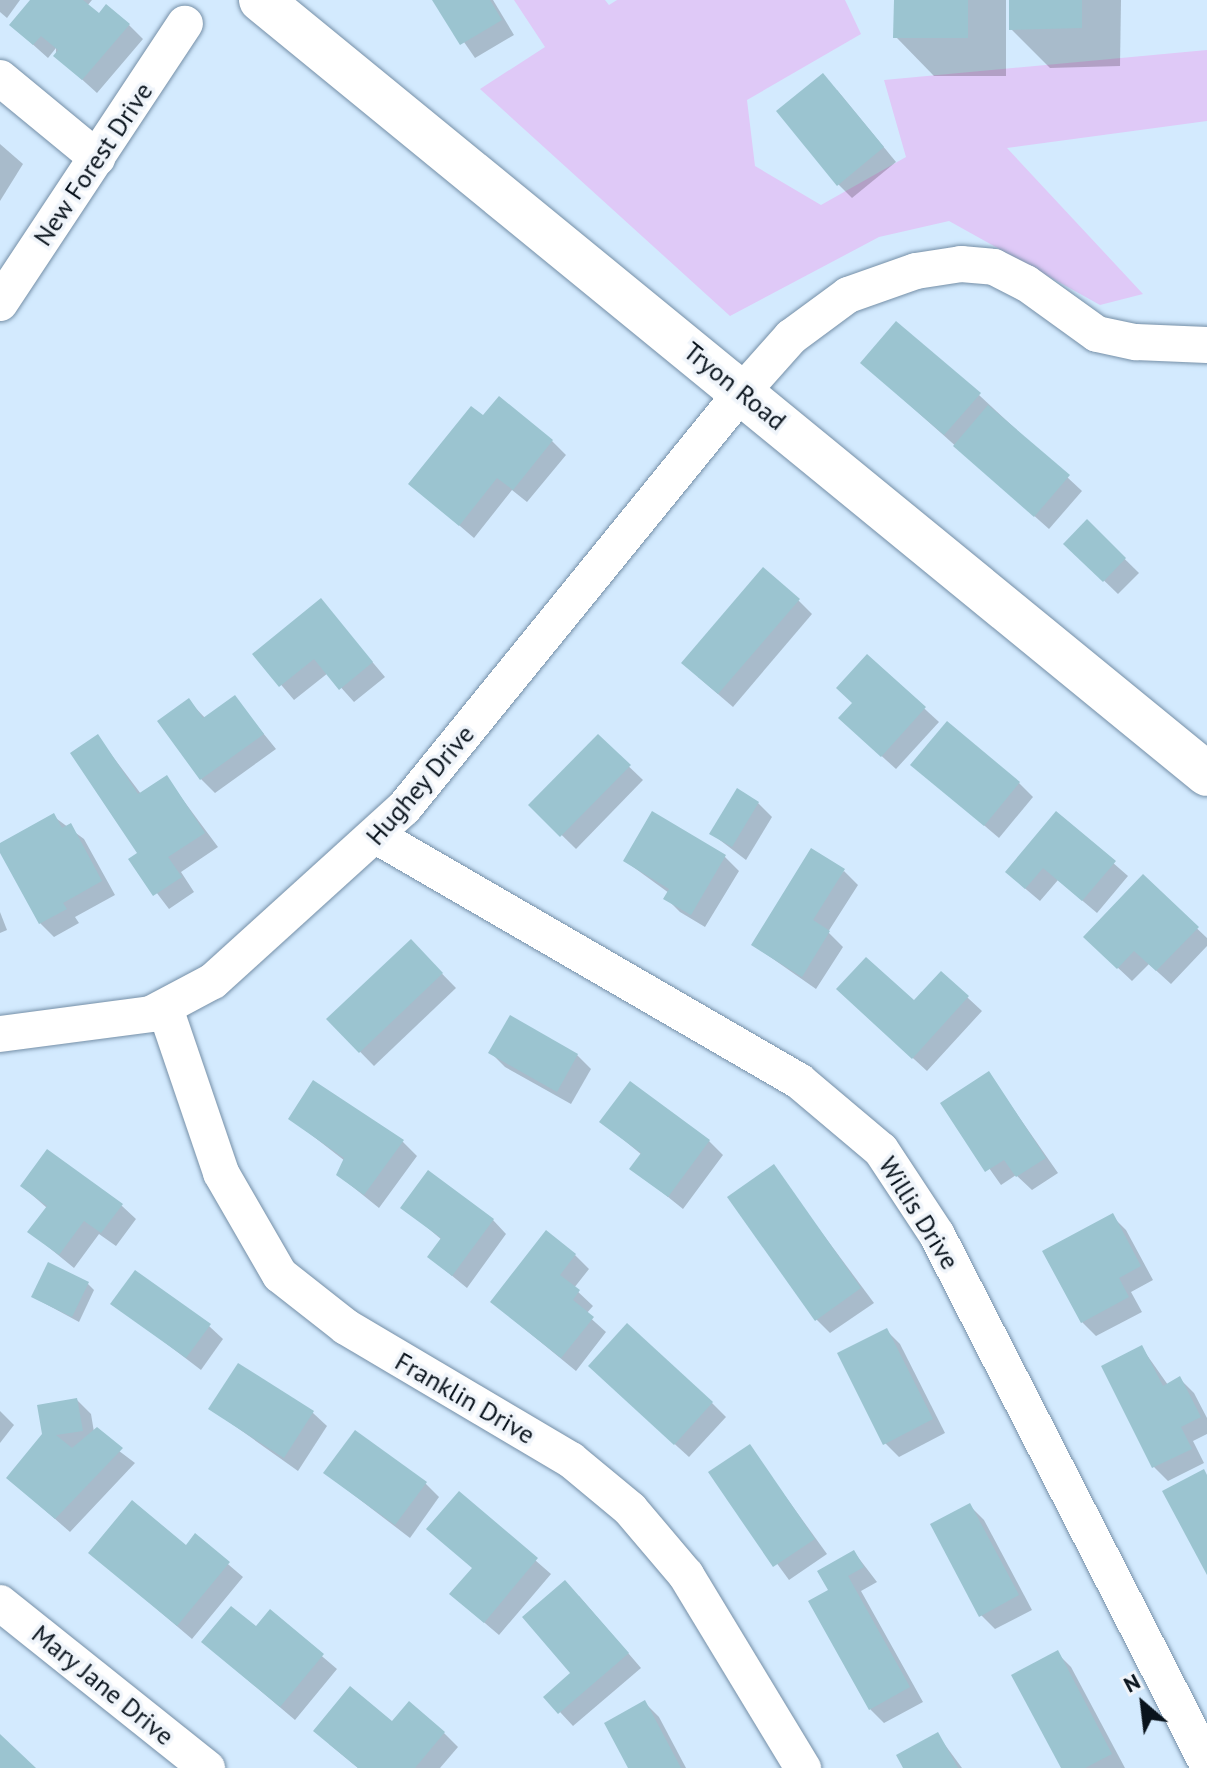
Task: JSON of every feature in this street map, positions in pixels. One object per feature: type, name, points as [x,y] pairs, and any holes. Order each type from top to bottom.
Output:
[{"type":"street","name":"Tryon Road","points":[[261,0],[1207,774]]},
{"type":"street","name":"New Forest Drive","points":[[0,303],[185,24]]},
{"type":"street","points":[[0,78],[97,158]]},
{"type":"street","name":"Hughey Drive","points":[[0,1034],[103,1024],[166,1011],[213,981],[378,837],[742,392],[791,337],[848,295],[902,274],[961,264],[1012,274],[1097,334],[1136,342],[1207,345]]},
{"type":"street","name":"Willis Drive","points":[[378,837],[799,1081],[881,1150],[937,1235],[1207,1763]]},
{"type":"street","name":"Franklin Drive","points":[[166,1011],[221,1173],[280,1275],[346,1327],[571,1460],[630,1509],[686,1575],[803,1768]]},
{"type":"street","name":"Mary Jane Drive","points":[[0,1603],[207,1768]]},
{"type":"shaded area","points":[[514,0],[605,0],[609,5],[617,0],[845,0],[861,34],[747,100],[755,166],[821,205],[906,157],[884,80],[1207,50],[1207,121],[1007,148],[1143,294],[1100,305],[949,221],[879,237],[730,316],[480,89],[545,47]]},
{"type":"building","points":[[30,0],[83,0],[99,13],[106,4],[130,24],[82,80],[53,56],[58,50],[41,36],[33,45],[9,25]]},
{"type":"building","points":[[432,0],[490,0],[502,20],[460,45]]},
{"type":"building","points":[[894,0],[968,0],[968,38],[893,38]]},
{"type":"building","points":[[1009,0],[1082,0],[1082,28],[1009,30]]},
{"type":"building","points":[[823,73],[884,147],[837,186],[776,111]]},
{"type":"building","points":[[896,321],[981,393],[944,435],[860,363]]},
{"type":"building","points":[[499,396],[553,440],[513,490],[497,478],[459,526],[408,484],[471,406],[483,415]]},
{"type":"building","points":[[988,405],[1070,475],[1034,517],[953,446]]},
{"type":"building","points":[[1087,519],[1126,558],[1103,582],[1063,544]]},
{"type":"building","points":[[763,567],[800,599],[718,694],[681,663]]},
{"type":"building","points":[[321,598],[373,662],[339,690],[314,659],[279,687],[252,654]]},
{"type":"building","points":[[867,654],[926,707],[881,757],[838,718],[852,703],[836,688]]},
{"type":"building","points":[[235,695],[264,734],[200,780],[157,721],[189,698],[203,718]]},
{"type":"building","points":[[947,721],[1020,782],[984,826],[910,765]]},
{"type":"building","points":[[98,734],[138,794],[167,775],[205,833],[168,857],[182,877],[153,896],[128,859],[137,853],[70,753]]},
{"type":"building","points":[[598,734],[631,765],[560,837],[528,805]]},
{"type":"building","points":[[737,788],[759,802],[732,847],[709,834]]},
{"type":"building","points":[[652,811],[726,855],[691,915],[663,899],[669,889],[623,861]]},
{"type":"building","points":[[1056,811],[1116,861],[1082,901],[1043,868],[1025,889],[1005,872]]},
{"type":"building","points":[[54,813],[62,828],[71,823],[102,881],[63,903],[67,909],[39,924],[0,853],[0,843]]},
{"type":"building","points":[[811,848],[845,869],[813,920],[830,931],[802,977],[751,945]]},
{"type":"building","points":[[1143,874],[1199,927],[1156,971],[1134,951],[1117,969],[1083,937]]},
{"type":"building","points":[[411,939],[443,973],[359,1053],[326,1019]]},
{"type":"building","points":[[866,957],[914,1000],[941,971],[969,996],[912,1059],[836,989]]},
{"type":"building","points":[[510,1015],[578,1054],[557,1092],[488,1053]]},
{"type":"building","points":[[989,1071],[1046,1158],[1016,1177],[1004,1160],[985,1172],[940,1103]]},
{"type":"building","points":[[313,1080],[404,1140],[364,1195],[336,1175],[344,1158],[288,1119]]},
{"type":"building","points":[[630,1081],[710,1140],[668,1197],[629,1169],[641,1153],[599,1122]]},
{"type":"building","points":[[47,1149],[123,1204],[101,1233],[84,1221],[59,1255],[27,1232],[47,1206],[20,1186]]},
{"type":"building","points":[[774,1164],[861,1288],[815,1321],[727,1197]]},
{"type":"building","points":[[428,1170],[494,1219],[452,1276],[427,1257],[441,1238],[400,1208]]},
{"type":"building","points":[[1113,1213],[1141,1266],[1119,1278],[1129,1297],[1081,1323],[1042,1251]]},
{"type":"building","points":[[546,1230],[576,1254],[560,1275],[580,1290],[573,1300],[594,1317],[561,1358],[490,1302]]},
{"type":"building","points":[[48,1262],[89,1282],[72,1317],[31,1297]]},
{"type":"building","points":[[135,1270],[211,1324],[186,1358],[110,1304]]},
{"type":"building","points":[[627,1323],[713,1402],[674,1445],[588,1366]]},
{"type":"building","points":[[887,1328],[933,1419],[883,1445],[837,1353]]},
{"type":"building","points":[[1142,1345],[1163,1386],[1180,1376],[1201,1417],[1181,1427],[1192,1449],[1152,1468],[1101,1366]]},
{"type":"building","points":[[238,1363],[314,1411],[284,1458],[208,1409]]},
{"type":"building","points":[[77,1398],[83,1431],[56,1435],[72,1448],[97,1427],[123,1448],[55,1519],[6,1478],[42,1434],[37,1405]]},
{"type":"building","points":[[355,1430],[427,1482],[395,1525],[323,1473]]},
{"type":"building","points":[[750,1444],[815,1539],[773,1567],[708,1472]]},
{"type":"building","points":[[1204,1469],[1207,1475],[1207,1575],[1162,1491]]},
{"type":"building","points":[[459,1491],[538,1558],[484,1623],[449,1594],[472,1568],[426,1529]]},
{"type":"building","points":[[132,1500],[186,1545],[195,1533],[230,1562],[177,1626],[88,1553]]},
{"type":"building","points":[[970,1503],[1019,1595],[979,1617],[930,1524]]},
{"type":"building","points":[[854,1550],[864,1567],[848,1576],[910,1687],[869,1710],[808,1601],[828,1590],[817,1571]]},
{"type":"building","points":[[565,1580],[629,1653],[558,1714],[543,1697],[570,1673],[522,1617]]},
{"type":"building","points":[[231,1606],[256,1626],[270,1609],[324,1654],[280,1707],[201,1642]]},
{"type":"building","points":[[1058,1650],[1112,1754],[1085,1768],[1061,1768],[1011,1675]]},
{"type":"building","points":[[350,1686],[392,1721],[409,1701],[445,1732],[415,1768],[358,1768],[313,1731]]},
{"type":"building","points":[[645,1700],[681,1768],[628,1768],[604,1723]]},
{"type":"building","points":[[938,1732],[958,1768],[903,1768],[896,1755]]},
{"type":"building","points":[[0,1734],[36,1768],[0,1768]]}]
